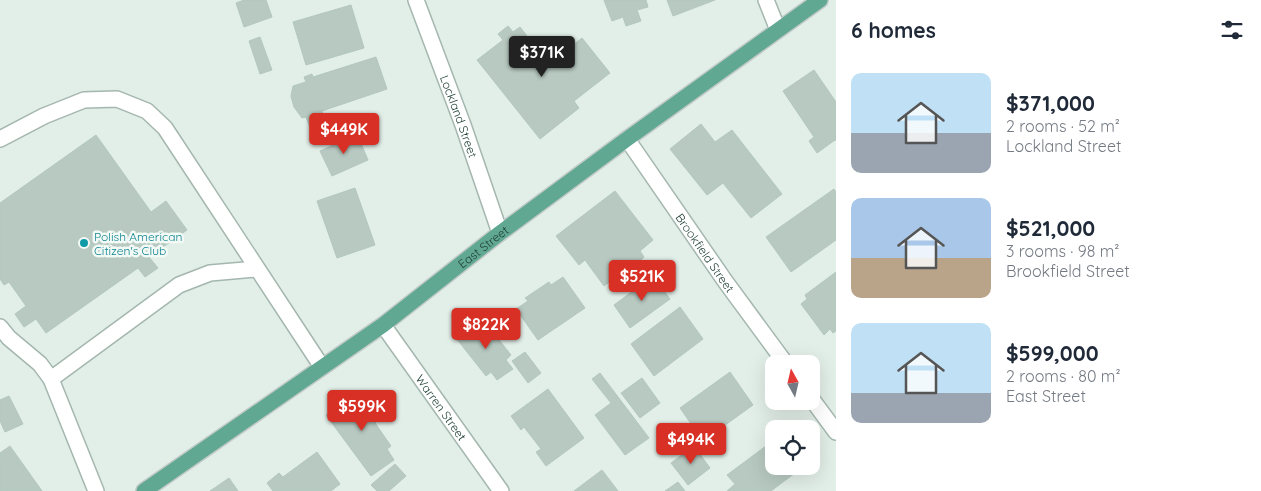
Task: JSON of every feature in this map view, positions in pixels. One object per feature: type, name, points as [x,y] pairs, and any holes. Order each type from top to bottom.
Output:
[{"type":"main road","name":"East Street","points":[[144,491],[383,325],[500,233],[820,0]]},
{"type":"street","name":"Lockland Street","points":[[416,0],[463,125],[500,233]]},
{"type":"street","points":[[766,0],[778,30]]},
{"type":"street","points":[[0,139],[44,116],[84,100],[118,99],[146,112],[165,128],[322,367]]},
{"type":"street","name":"Brookfield Street","points":[[627,139],[779,355]]},
{"type":"street","points":[[51,379],[178,284],[210,273],[257,269]]},
{"type":"street","name":"Warren Street","points":[[383,325],[501,491]]},
{"type":"street","points":[[0,327],[9,338],[40,364],[51,379],[96,491]]},
{"type":"street","points":[[820,410],[836,432]]},
{"type":"building","points":[[244,0],[266,0],[272,17],[244,27],[236,3]]},
{"type":"building","points":[[604,0],[646,0],[648,7],[637,10],[641,21],[626,26],[623,17],[612,21]]},
{"type":"building","points":[[667,0],[715,0],[673,16]]},
{"type":"building","points":[[351,5],[364,48],[306,65],[293,22]]},
{"type":"building","points":[[508,26],[513,32],[520,27],[549,64],[582,38],[610,73],[574,101],[579,108],[540,139],[477,60],[503,40],[498,34]]},
{"type":"building","points":[[260,37],[272,70],[260,74],[249,41]]},
{"type":"building","points":[[376,57],[387,89],[322,111],[327,127],[312,132],[306,117],[302,118],[294,107],[291,96],[293,86],[306,82],[304,77],[312,74],[313,77]]},
{"type":"building","points":[[814,70],[836,102],[836,141],[817,153],[809,141],[814,137],[783,91]]},
{"type":"building","points":[[701,124],[715,142],[732,130],[782,194],[751,218],[723,183],[707,195],[670,149]]},
{"type":"building","points":[[357,134],[368,160],[332,176],[320,151]]},
{"type":"building","name":"Polish American Citizen's Club","points":[[96,135],[151,212],[166,201],[187,230],[149,257],[158,268],[145,277],[138,268],[46,333],[36,319],[24,327],[15,314],[26,306],[9,282],[4,285],[0,279],[0,203]]},
{"type":"building","points":[[355,188],[375,245],[337,258],[317,201]]},
{"type":"building","points":[[834,189],[836,192],[836,240],[791,272],[766,237]]},
{"type":"building","points":[[615,191],[653,240],[640,251],[644,257],[641,260],[646,266],[624,283],[618,275],[604,286],[585,260],[579,265],[556,236]]},
{"type":"building","points":[[836,272],[836,331],[833,333],[830,329],[824,335],[801,304],[807,299],[805,295]]},
{"type":"building","points":[[653,276],[670,299],[630,328],[614,305]]},
{"type":"building","points":[[563,277],[585,308],[538,340],[516,309],[528,301],[525,298],[549,282],[551,285]]},
{"type":"building","points":[[680,307],[703,339],[654,376],[631,344]]},
{"type":"building","points":[[482,318],[511,355],[506,360],[513,369],[497,380],[491,372],[486,376],[456,338]]},
{"type":"building","points":[[525,352],[541,373],[528,383],[512,361]]},
{"type":"building","points":[[730,372],[753,405],[703,441],[680,408]]},
{"type":"building","points":[[600,373],[649,438],[625,455],[595,415],[611,403],[592,379]]},
{"type":"building","points":[[642,378],[660,403],[640,418],[621,393]]},
{"type":"building","points":[[548,389],[584,438],[546,466],[536,452],[541,449],[524,427],[521,430],[511,416]]},
{"type":"building","points":[[362,390],[382,417],[375,423],[391,446],[387,449],[394,460],[371,476],[326,415]]},
{"type":"building","points":[[9,396],[23,424],[5,432],[0,421],[0,400]]},
{"type":"building","points":[[10,446],[42,491],[0,491],[0,453]]},
{"type":"building","points":[[694,446],[710,468],[688,485],[671,463]]},
{"type":"building","points":[[765,447],[765,475],[792,475],[771,491],[727,491],[735,484],[727,475]]},
{"type":"building","points":[[317,452],[340,484],[331,491],[273,491],[267,483],[279,473],[283,477]]},
{"type":"building","points":[[395,464],[406,476],[389,491],[377,491],[371,485]]},
{"type":"building","points":[[602,470],[618,491],[574,491]]},
{"type":"building","points":[[229,478],[238,491],[210,491]]},
{"type":"building","points":[[678,482],[685,491],[665,491]]},
{"type":"place","name":"Polish American Citizen's Club","points":[[84,243]]}]
